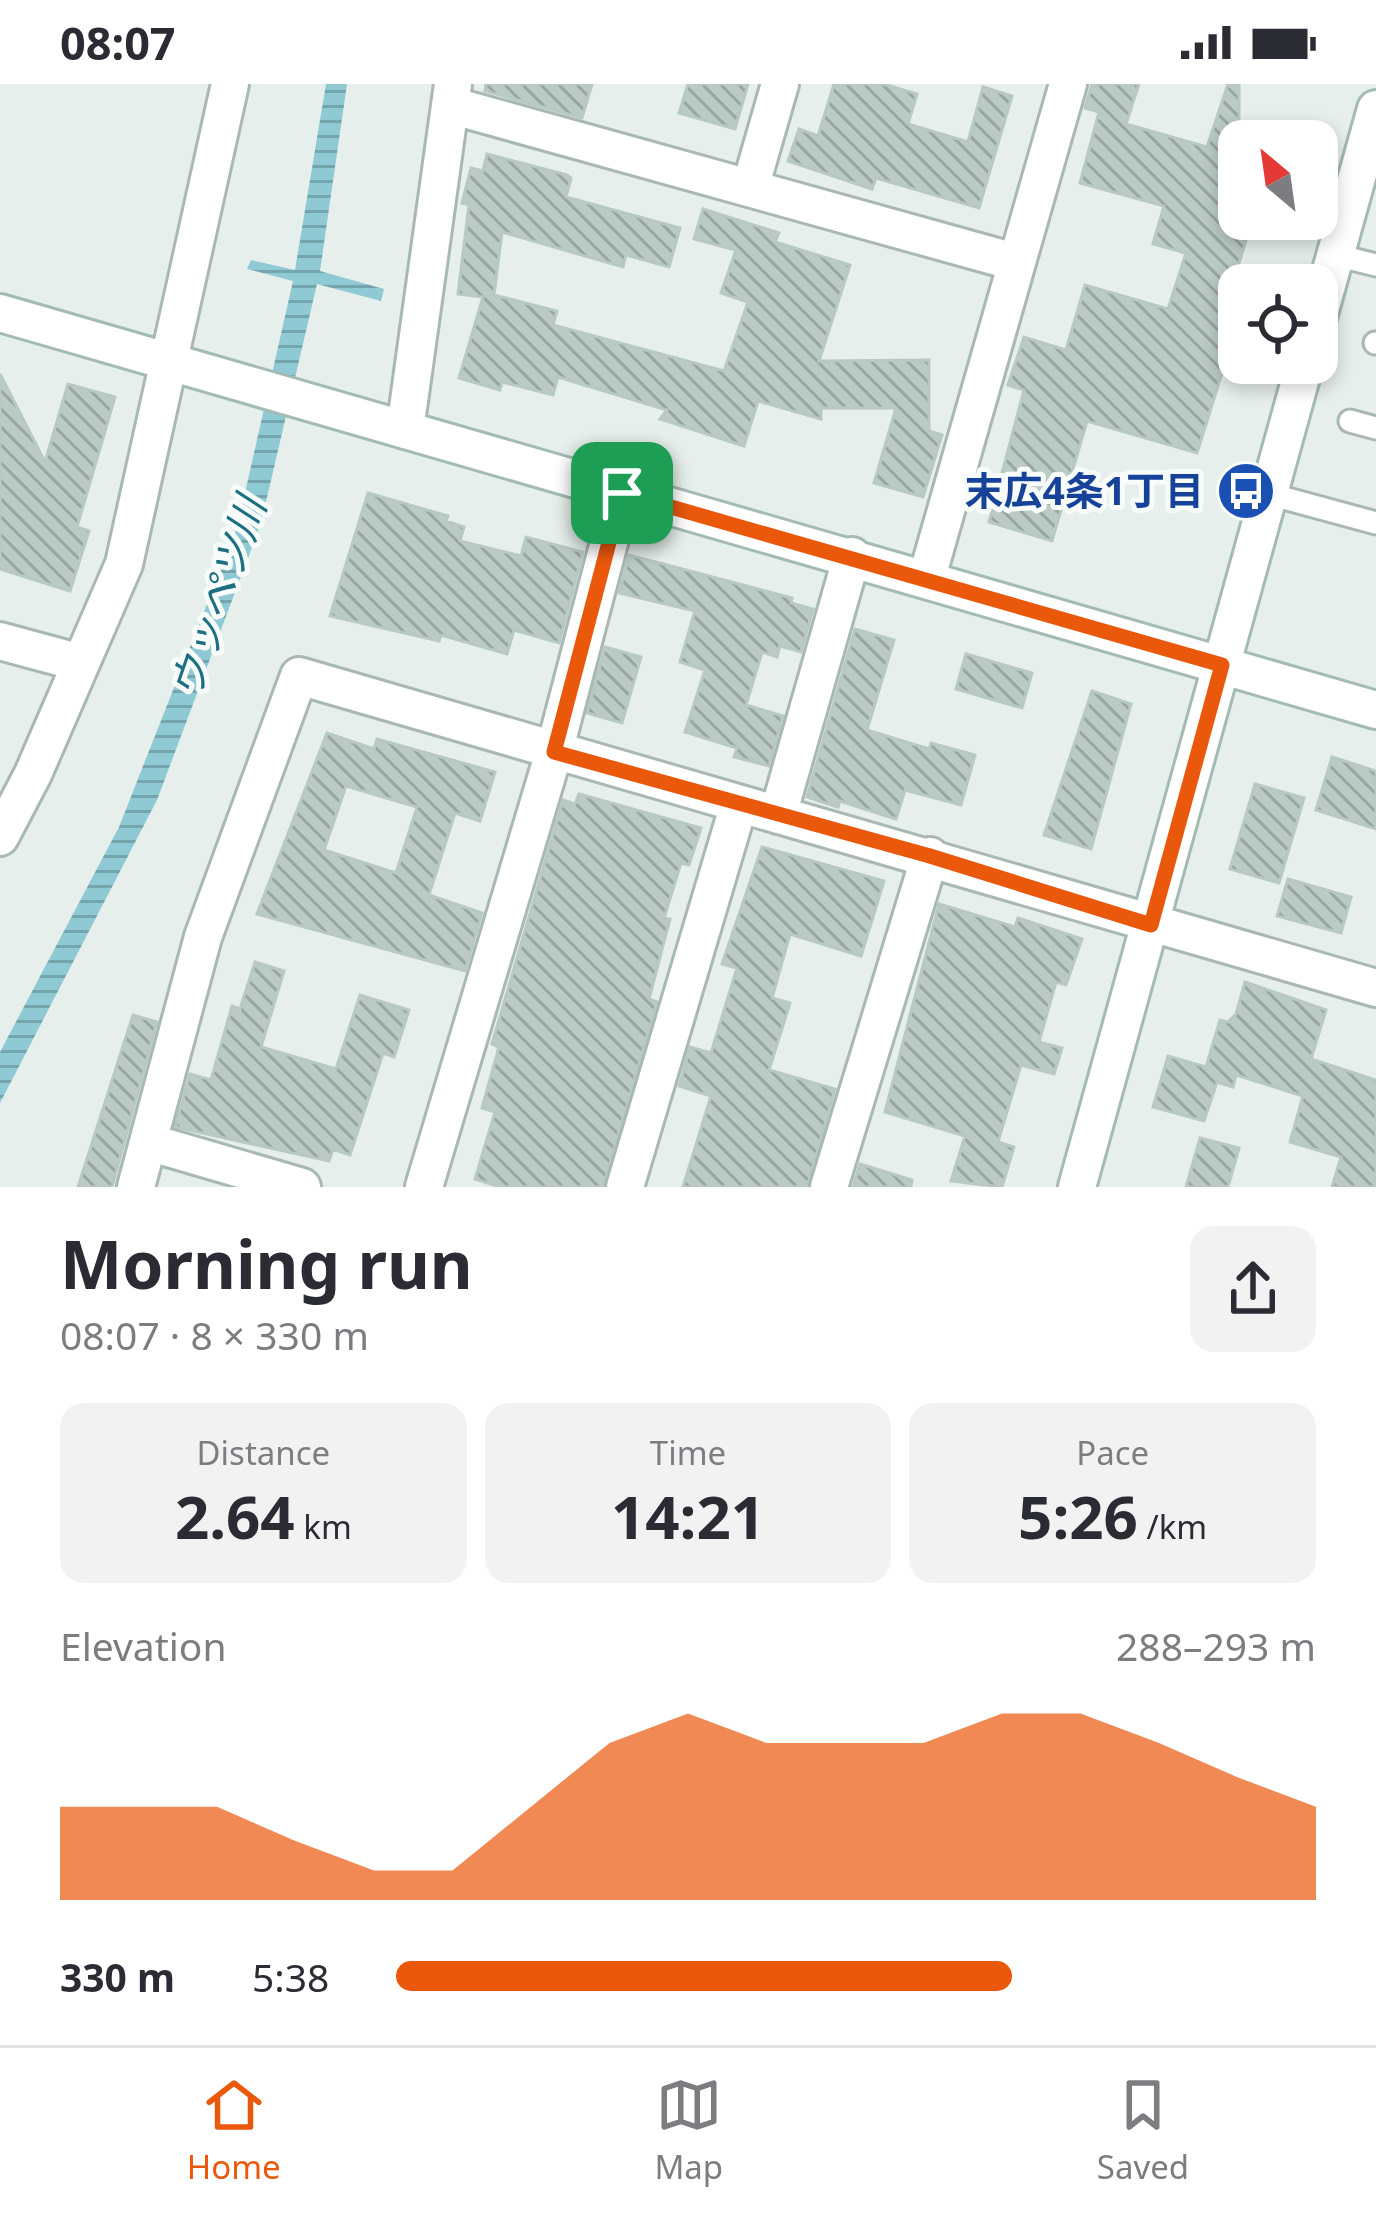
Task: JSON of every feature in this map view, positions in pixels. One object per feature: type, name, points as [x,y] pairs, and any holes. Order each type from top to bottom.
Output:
[{"type":"street","points":[[0,837],[124,564],[173,362],[230,84]]},
{"type":"street","points":[[751,188],[780,84]]},
{"type":"street","points":[[927,577],[1068,84]]},
{"type":"street","points":[[405,430],[451,95],[751,188],[1015,262]]},
{"type":"street","points":[[1333,264],[1374,121]]},
{"type":"street","points":[[0,313],[1376,710]]},
{"type":"street","points":[[1077,1187],[1300,384]]},
{"type":"street","points":[[424,1187],[554,752],[622,493]]},
{"type":"street","points":[[778,815],[852,556]]},
{"type":"street","points":[[0,641],[81,663]]},
{"type":"street","points":[[136,1187],[203,937],[299,676],[1376,988]]},
{"type":"street","points":[[625,1187],[739,804]]},
{"type":"street","points":[[829,1187],[930,856]]},
{"type":"street","points":[[148,1142],[302,1187]]},
{"type":"lane","points":[[1335,255],[1376,265]]},
{"type":"lane","points":[[1350,421],[1376,428]]},
{"type":"lane","points":[[1269,494],[1376,523]]},
{"type":"water","name":"ウッペツ川","points":[[326,84],[347,84],[320,271],[384,289],[381,301],[317,284],[261,523],[157,800],[0,1103],[0,1052],[119,827],[237,528],[293,281],[247,269],[251,260],[295,270]]},
{"type":"building","points":[[486,84],[592,84],[582,118],[485,91]]},
{"type":"building","points":[[688,84],[748,84],[735,129],[679,113]]},
{"type":"building","points":[[834,84],[883,84],[917,94],[908,124],[968,142],[983,87],[1012,96],[979,208],[876,178],[872,189],[788,161],[799,129],[818,136]]},
{"type":"building","points":[[1092,84],[1139,84],[1126,124],[1207,147],[1228,84],[1239,84],[1239,120],[1218,120],[1218,240],[1246,240],[1239,264],[1218,264],[1219,384],[1197,453],[1087,421],[1052,541],[989,522],[1024,390],[1008,385],[1024,337],[1066,350],[1085,285],[1168,309],[1186,253],[1153,244],[1164,206],[1080,183],[1099,112],[1085,108]]},
{"type":"building","points":[[487,154],[567,175],[571,178],[566,197],[680,228],[669,267],[626,255],[623,267],[502,232],[494,295],[557,311],[553,325],[724,371],[748,302],[721,293],[736,250],[694,239],[703,209],[779,233],[775,242],[850,265],[819,361],[929,360],[929,431],[942,435],[923,497],[874,483],[896,408],[821,408],[821,419],[758,401],[744,446],[660,419],[667,410],[558,377],[553,395],[502,382],[500,390],[459,378],[483,297],[458,294],[469,205],[462,203],[471,168],[483,171]]},
{"type":"building","points":[[0,374],[45,462],[68,384],[115,397],[77,527],[89,531],[70,591],[0,569]]},
{"type":"building","points":[[368,493],[448,516],[446,521],[464,527],[460,541],[521,556],[526,537],[583,552],[559,643],[514,630],[507,654],[441,635],[439,641],[330,616]]},
{"type":"building","points":[[629,555],[792,598],[791,603],[813,609],[801,652],[780,646],[777,657],[762,652],[746,705],[783,716],[769,766],[734,757],[737,748],[685,732],[705,670],[680,662],[695,611],[619,593]]},
{"type":"building","points":[[855,629],[894,640],[867,730],[929,749],[931,743],[975,755],[961,805],[905,790],[896,819],[840,801],[838,807],[807,797]]},
{"type":"building","points":[[605,647],[641,657],[622,723],[587,713]]},
{"type":"building","points":[[966,654],[1032,673],[1022,708],[956,689]]},
{"type":"building","points":[[1092,691],[1131,704],[1091,849],[1044,835]]},
{"type":"building","points":[[327,733],[374,749],[377,739],[495,772],[480,821],[455,813],[429,895],[482,913],[465,971],[257,914]],"holes":[[[346,786],[417,807],[396,873],[324,850]]]},
{"type":"building","points":[[1332,757],[1376,771],[1376,829],[1316,810]]},
{"type":"building","points":[[1255,784],[1304,798],[1279,883],[1230,869]]},
{"type":"building","points":[[579,794],[701,828],[689,865],[681,863],[664,918],[670,919],[649,999],[657,1002],[603,1187],[500,1187],[475,1179],[495,1112],[482,1108],[499,1047],[492,1044],[563,800],[575,804]]},
{"type":"building","points":[[762,847],[884,881],[861,956],[790,934],[772,998],[790,1003],[769,1070],[835,1089],[807,1187],[683,1187],[711,1096],[679,1086],[690,1047],[711,1053],[737,968],[722,964]]},
{"type":"building","points":[[1288,879],[1351,897],[1341,933],[1277,916]]},
{"type":"building","points":[[939,904],[1015,927],[1018,918],[1082,939],[1066,985],[1056,982],[1039,1042],[1062,1048],[1054,1074],[1021,1065],[998,1142],[1014,1147],[1002,1187],[951,1181],[965,1136],[885,1112]]},
{"type":"building","points":[[255,962],[284,971],[261,1047],[336,1069],[360,995],[409,1010],[394,1057],[383,1053],[350,1155],[333,1149],[329,1161],[175,1127],[190,1074],[211,1080],[232,1006],[240,1009]]},
{"type":"building","points":[[1245,982],[1326,1010],[1311,1059],[1376,1080],[1376,1187],[1332,1187],[1341,1157],[1290,1142],[1303,1096],[1236,1075],[1233,1087],[1217,1082],[1204,1121],[1153,1107],[1168,1056],[1206,1067],[1220,1020],[1228,1022],[1236,1014]]},
{"type":"building","points":[[133,1015],[157,1022],[112,1187],[78,1187]]},
{"type":"building","points":[[1200,1138],[1239,1148],[1228,1187],[1186,1187]]},
{"type":"building","points":[[860,1164],[912,1180],[911,1187],[853,1187]]},
{"type":"place","name":"末広4条1丁目","points":[[1246,491]]},
{"type":"route","points":[[622,493],[1222,665],[1151,925],[930,856],[554,752],[622,493]]}]
